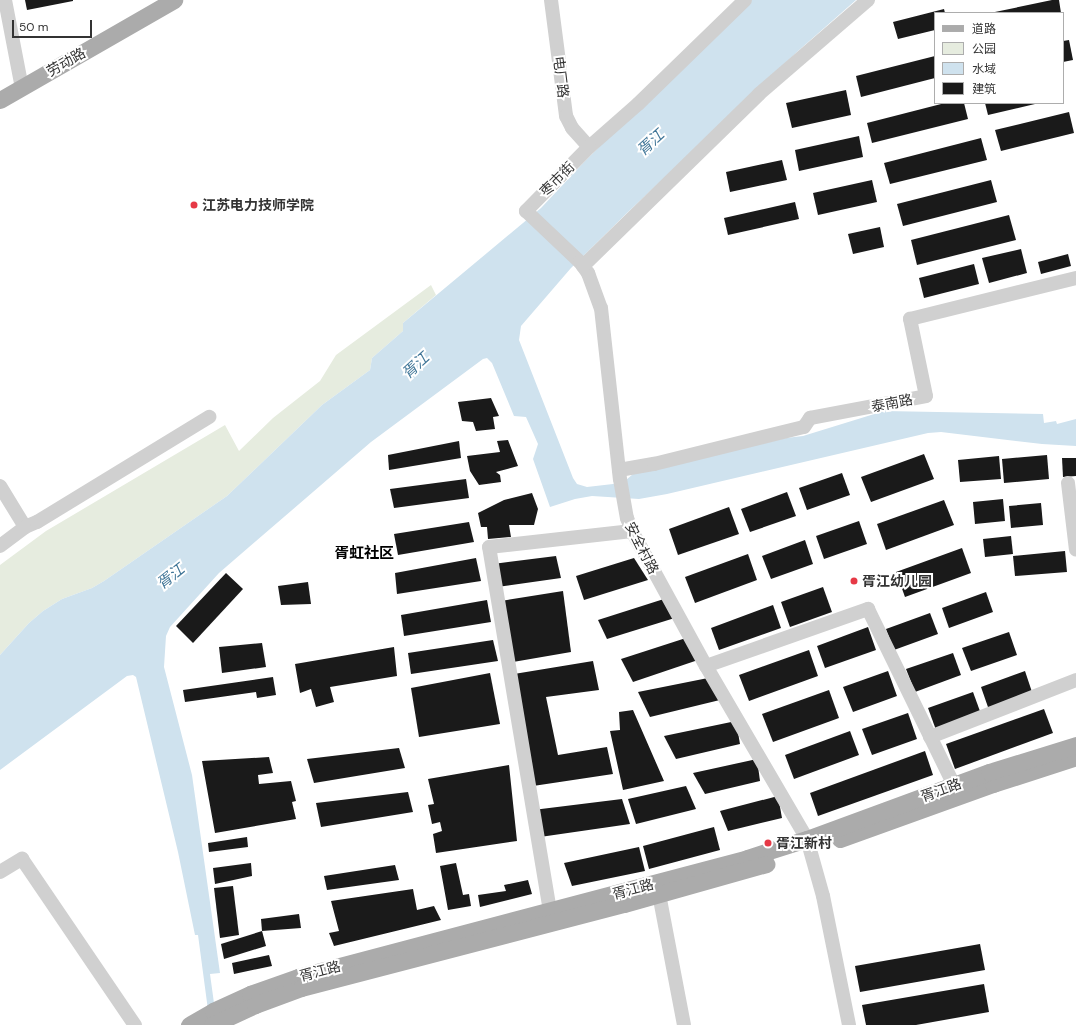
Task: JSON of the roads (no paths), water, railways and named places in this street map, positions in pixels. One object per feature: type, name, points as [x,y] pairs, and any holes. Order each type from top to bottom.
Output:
[{"type":"main road","name":"劳动路","points":[[0,100],[20,82],[150,0]]},
{"type":"main road","name":"劳动路","points":[[0,86],[20,82],[174,0]]},
{"type":"main road","name":"胥江路","points":[[212,1025],[268,993],[305,975],[699,871],[809,845],[954,785],[1076,745]]},
{"type":"main road","name":"胥江路","points":[[189,1025],[220,1008],[268,993],[316,984],[659,894],[1076,757]]},
{"type":"street","points":[[5,0],[20,82]]},
{"type":"street","name":"电厂路","points":[[551,0],[566,116],[572,128],[589,147]]},
{"type":"street","name":"枣市街","points":[[528,213],[589,147],[638,104],[745,0]]},
{"type":"street","points":[[581,264],[759,94],[868,0]]},
{"type":"street","name":"安全村路","points":[[528,213],[581,264],[588,273],[601,308],[624,505],[632,531],[706,666],[809,845],[823,896],[849,1025]]},
{"type":"street","name":"泰南路","points":[[620,474],[654,464],[804,427],[810,418],[926,396],[910,319],[1076,278]]},
{"type":"street","points":[[0,546],[25,527],[37,522],[209,417]]},
{"type":"street","points":[[1068,483],[1076,550]]},
{"type":"street","points":[[0,486],[25,527]]},
{"type":"street","points":[[550,911],[489,547],[632,531]]},
{"type":"street","points":[[706,666],[868,609],[954,785]]},
{"type":"street","points":[[930,737],[1076,680]]},
{"type":"street","points":[[0,872],[22,859],[135,1025]]},
{"type":"street","points":[[659,894],[684,1025]]},
{"type":"water","name":"胥江","points":[[752,0],[856,0],[798,51],[628,212],[571,268],[521,326],[519,340],[573,478],[577,484],[587,487],[613,484],[626,480],[633,474],[786,438],[803,436],[884,411],[1043,414],[1044,423],[1056,421],[1057,424],[1076,419],[1076,446],[1042,444],[941,432],[928,433],[667,494],[639,499],[592,496],[575,499],[550,507],[533,459],[538,444],[526,417],[514,416],[492,363],[487,358],[483,359],[371,442],[219,573],[170,627],[166,636],[164,667],[192,775],[220,973],[210,974],[217,1025],[210,1025],[198,935],[195,935],[178,852],[136,677],[133,675],[127,676],[0,770],[0,655],[29,623],[43,611],[62,599],[92,588],[104,581],[227,496],[322,405],[370,370],[372,358],[403,331],[403,323],[541,208],[586,160],[728,19]]},
{"type":"place","name":"江苏电力技师学院","points":[[194,205]]},
{"type":"place","name":"胥江幼儿园","points":[[854,581]]},
{"type":"place","name":"胥江新村","points":[[768,843]]},
{"type":"district","name":"胥虹社区","points":[[364,554]]}]
